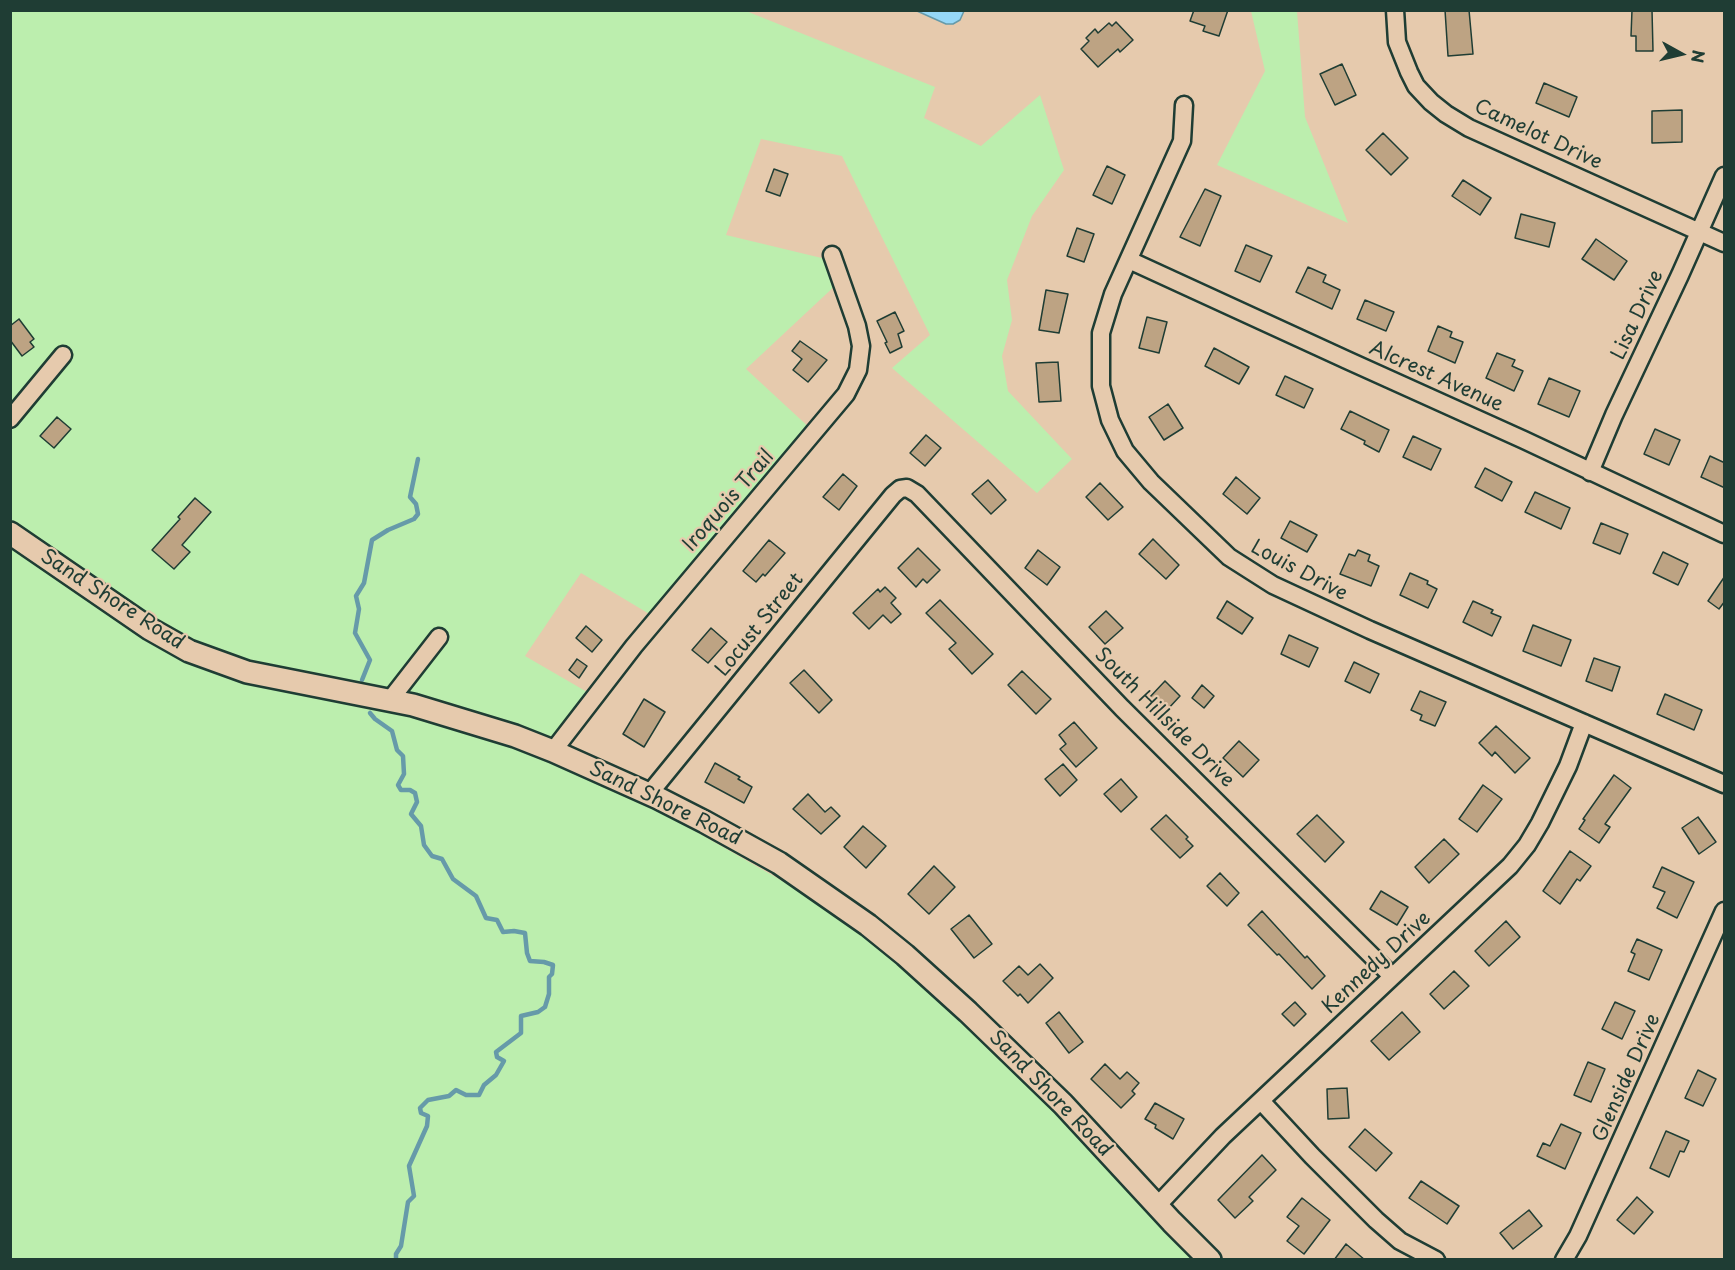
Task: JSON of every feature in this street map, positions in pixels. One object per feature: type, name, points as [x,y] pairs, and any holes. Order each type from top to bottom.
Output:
[{"type":"street","name":"Camelot Drive","points":[[1395,10],[1397,42],[1409,72],[1416,86],[1446,114],[1469,128],[1725,243]]},
{"type":"street","name":"Louis Drive","points":[[1184,105],[1182,141],[1113,294],[1103,325],[1100,350],[1101,386],[1110,420],[1125,451],[1151,482],[1229,556],[1273,585],[1360,626],[1725,784]]},
{"type":"street","name":"Lisa Drive","points":[[1590,472],[1614,415],[1725,176]]},
{"type":"street","name":"Iroquois Trail","points":[[553,751],[656,619],[846,394],[858,370],[861,346],[857,326],[832,255]]},
{"type":"street","name":"Alcrest Avenue","points":[[1129,260],[1725,534]]},
{"type":"street","points":[[10,419],[63,355]]},
{"type":"street","name":"Locust Street","points":[[649,794],[893,495],[900,489],[907,488]]},
{"type":"street","name":"South Hillside Drive","points":[[907,488],[917,494],[1122,708],[1392,976]]},
{"type":"street","name":"Sand Shore Road","points":[[10,533],[150,629],[189,651],[247,672],[389,700],[475,723],[553,751],[649,794],[779,863],[834,899],[888,940],[1016,1057],[1210,1260]]},
{"type":"street","points":[[389,700],[439,637]]},
{"type":"street","name":"Kennedy Drive","points":[[1157,1206],[1223,1136],[1510,866],[1527,845],[1540,823],[1563,776],[1584,723]]},
{"type":"street","name":"Glenside Drive","points":[[1564,1260],[1578,1236],[1725,911]]},
{"type":"street","points":[[1261,1101],[1376,1220],[1400,1241],[1436,1260]]},
{"type":"green space","points":[[10,11],[746,11],[935,87],[924,118],[981,146],[1040,95],[1064,170],[1032,216],[1007,280],[1012,320],[1002,356],[1008,391],[1072,459],[1037,493],[892,368],[930,335],[842,156],[761,139],[726,235],[830,260],[838,283],[746,369],[813,431],[656,618],[581,573],[525,656],[594,696],[557,752],[882,938],[1221,1259],[11,1259]]},
{"type":"green space","points":[[1251,11],[1297,11],[1305,117],[1348,223],[1217,165],[1265,71]]},
{"type":"water","points":[[964,10],[960,20],[953,24],[946,24],[917,11]]},
{"type":"building","points":[[1194,10],[1228,10],[1219,36],[1203,31],[1205,26],[1190,21]]},
{"type":"building","points":[[1445,10],[1469,10],[1473,54],[1448,56]]},
{"type":"building","points":[[1632,10],[1652,10],[1653,51],[1636,51],[1636,36],[1631,36]]},
{"type":"building","points":[[1116,22],[1133,40],[1120,52],[1118,49],[1098,67],[1081,49],[1089,41],[1086,38],[1095,29],[1098,33],[1109,23],[1112,26]]},
{"type":"building","points":[[1342,64],[1356,95],[1335,105],[1320,74]]},
{"type":"building","points":[[1544,83],[1577,97],[1569,117],[1536,103]]},
{"type":"building","points":[[1682,110],[1682,142],[1652,143],[1652,111]]},
{"type":"building","points":[[1383,133],[1408,158],[1391,175],[1366,150]]},
{"type":"building","points":[[1107,166],[1125,175],[1112,204],[1093,195]]},
{"type":"building","points":[[774,169],[788,174],[780,196],[766,191]]},
{"type":"building","points":[[1463,180],[1491,198],[1480,215],[1452,196]]},
{"type":"building","points":[[1205,189],[1221,196],[1200,246],[1180,237]]},
{"type":"building","points":[[1521,214],[1555,223],[1549,247],[1515,238]]},
{"type":"building","points":[[1077,228],[1094,234],[1084,262],[1067,256]]},
{"type":"building","points":[[1596,239],[1627,261],[1614,280],[1582,259]]},
{"type":"building","points":[[1246,245],[1272,256],[1260,282],[1235,271]]},
{"type":"building","points":[[1308,267],[1326,275],[1323,282],[1340,290],[1332,309],[1296,292]]},
{"type":"building","points":[[1046,290],[1068,294],[1059,333],[1039,330]]},
{"type":"building","points":[[1365,300],[1394,312],[1386,331],[1357,319]]},
{"type":"building","points":[[895,312],[904,331],[898,334],[902,347],[890,353],[877,321]]},
{"type":"building","points":[[1147,317],[1167,322],[1159,353],[1139,348]]},
{"type":"building","points":[[19,319],[34,339],[30,342],[34,347],[22,356],[10,340],[10,326]]},
{"type":"building","points":[[1438,326],[1452,332],[1450,337],[1463,342],[1455,363],[1428,351]]},
{"type":"building","points":[[800,341],[827,360],[808,382],[793,370],[802,359],[792,351]]},
{"type":"building","points":[[1214,348],[1249,367],[1239,384],[1205,366]]},
{"type":"building","points":[[1497,353],[1515,360],[1512,366],[1523,371],[1514,391],[1486,378]]},
{"type":"building","points":[[1058,362],[1061,401],[1039,402],[1036,363]]},
{"type":"building","points":[[1285,376],[1313,389],[1304,408],[1276,395]]},
{"type":"building","points":[[1549,378],[1580,391],[1569,417],[1538,404]]},
{"type":"building","points":[[1168,404],[1183,428],[1164,440],[1149,417]]},
{"type":"building","points":[[1350,411],[1389,430],[1379,452],[1364,444],[1365,441],[1341,429]]},
{"type":"building","points":[[57,417],[71,429],[54,448],[40,436]]},
{"type":"building","points":[[1655,429],[1680,440],[1669,465],[1644,454]]},
{"type":"building","points":[[926,435],[941,448],[925,466],[910,453]]},
{"type":"building","points":[[1413,436],[1441,449],[1431,470],[1403,457]]},
{"type":"building","points":[[1710,456],[1725,463],[1725,488],[1701,477]]},
{"type":"building","points":[[1485,468],[1512,482],[1502,501],[1475,487]]},
{"type":"building","points":[[843,474],[857,486],[839,510],[823,497]]},
{"type":"building","points":[[1236,477],[1260,498],[1247,514],[1223,494]]},
{"type":"building","points":[[988,480],[1006,500],[991,514],[972,494]]},
{"type":"building","points":[[1100,483],[1123,507],[1108,520],[1086,497]]},
{"type":"building","points":[[1535,492],[1570,508],[1561,529],[1525,512]]},
{"type":"building","points":[[195,498],[211,512],[182,545],[190,552],[174,569],[152,550],[180,519],[178,517]]},
{"type":"building","points":[[1290,521],[1317,535],[1307,552],[1281,538]]},
{"type":"building","points":[[1601,523],[1628,534],[1620,554],[1593,543]]},
{"type":"building","points":[[1153,539],[1179,565],[1166,579],[1139,554]]},
{"type":"building","points":[[769,540],[785,553],[765,576],[763,574],[756,582],[743,571]]},
{"type":"building","points":[[918,548],[940,570],[927,583],[923,579],[916,587],[898,568]]},
{"type":"building","points":[[1038,550],[1060,567],[1047,585],[1025,568]]},
{"type":"building","points":[[1358,550],[1370,555],[1368,561],[1379,566],[1371,586],[1340,574],[1349,554],[1355,556]]},
{"type":"building","points":[[1663,552],[1688,564],[1678,585],[1653,573]]},
{"type":"building","points":[[1410,573],[1428,581],[1427,584],[1437,589],[1428,608],[1400,595]]},
{"type":"building","points":[[1725,576],[1725,601],[1719,609],[1708,601]]},
{"type":"building","points":[[885,587],[896,598],[891,603],[901,614],[891,623],[883,615],[869,629],[853,613],[878,589],[880,592]]},
{"type":"building","points":[[940,600],[993,654],[972,674],[949,649],[956,643],[926,613]]},
{"type":"building","points":[[1227,601],[1253,618],[1242,634],[1217,618]]},
{"type":"building","points":[[1473,601],[1493,610],[1491,613],[1501,617],[1492,636],[1463,622]]},
{"type":"building","points":[[1106,611],[1123,628],[1105,644],[1089,627]]},
{"type":"building","points":[[1533,625],[1571,640],[1561,666],[1523,651]]},
{"type":"building","points":[[586,626],[602,640],[592,652],[576,638]]},
{"type":"building","points":[[711,628],[727,642],[708,663],[692,650]]},
{"type":"building","points":[[1289,635],[1318,648],[1309,667],[1281,654]]},
{"type":"building","points":[[1594,658],[1620,667],[1612,691],[1586,681]]},
{"type":"building","points":[[577,659],[587,666],[579,678],[569,670]]},
{"type":"building","points":[[1354,662],[1379,674],[1370,693],[1345,681]]},
{"type":"building","points":[[804,670],[832,700],[819,713],[790,683]]},
{"type":"building","points":[[1022,671],[1051,699],[1036,714],[1008,685]]},
{"type":"building","points":[[1165,681],[1180,696],[1167,710],[1161,705],[1159,707],[1149,698]]},
{"type":"building","points":[[1202,685],[1214,696],[1204,708],[1192,698]]},
{"type":"building","points":[[1420,691],[1446,702],[1435,726],[1420,720],[1422,715],[1411,710]]},
{"type":"building","points":[[1665,694],[1702,710],[1694,730],[1657,714]]},
{"type":"building","points":[[644,699],[665,712],[644,747],[623,734]]},
{"type":"building","points":[[1074,722],[1097,748],[1076,767],[1060,749],[1066,744],[1059,735]]},
{"type":"building","points":[[1496,726],[1530,758],[1515,773],[1495,752],[1492,756],[1479,743]]},
{"type":"building","points":[[1239,741],[1259,760],[1243,777],[1223,758]]},
{"type":"building","points":[[715,763],[740,777],[738,779],[752,787],[744,803],[705,782]]},
{"type":"building","points":[[1063,764],[1077,780],[1060,796],[1045,779]]},
{"type":"building","points":[[1614,775],[1631,788],[1605,824],[1610,827],[1599,843],[1579,829],[1585,820],[1583,819]]},
{"type":"building","points":[[1121,779],[1137,797],[1121,812],[1104,794]]},
{"type":"building","points":[[1483,785],[1502,799],[1477,832],[1459,819]]},
{"type":"building","points":[[808,794],[825,812],[831,807],[840,816],[821,834],[793,809]]},
{"type":"building","points":[[1166,815],[1188,837],[1186,839],[1193,846],[1180,858],[1151,829]]},
{"type":"building","points":[[1317,815],[1344,842],[1325,862],[1297,834]]},
{"type":"building","points":[[1698,817],[1716,842],[1699,854],[1682,828]]},
{"type":"building","points":[[863,826],[886,846],[866,868],[844,847]]},
{"type":"building","points":[[1444,839],[1459,854],[1429,883],[1415,867]]},
{"type":"building","points":[[1570,851],[1591,866],[1580,881],[1577,879],[1560,904],[1543,891]]},
{"type":"building","points":[[934,866],[955,887],[929,914],[908,894]]},
{"type":"building","points":[[1662,867],[1694,882],[1677,918],[1657,908],[1665,892],[1653,887]]},
{"type":"building","points":[[1220,873],[1239,893],[1227,906],[1207,886]]},
{"type":"building","points":[[1381,891],[1408,907],[1397,925],[1370,909]]},
{"type":"building","points":[[1262,911],[1305,958],[1307,956],[1325,976],[1312,989],[1248,925]]},
{"type":"building","points":[[969,915],[992,944],[974,958],[951,929]]},
{"type":"building","points":[[1506,921],[1520,937],[1489,966],[1475,951]]},
{"type":"building","points":[[1637,939],[1662,950],[1649,980],[1628,971],[1635,954],[1631,952]]},
{"type":"building","points":[[1040,964],[1053,978],[1028,1003],[1003,981],[1019,966],[1028,975]]},
{"type":"building","points":[[1454,971],[1469,986],[1444,1009],[1430,994]]},
{"type":"building","points":[[1295,1002],[1306,1014],[1294,1026],[1282,1014]]},
{"type":"building","points":[[1615,1002],[1635,1011],[1622,1039],[1602,1029]]},
{"type":"building","points":[[1059,1012],[1083,1042],[1069,1053],[1046,1023]]},
{"type":"building","points":[[1402,1012],[1420,1032],[1389,1060],[1371,1041]]},
{"type":"building","points":[[1588,1062],[1605,1069],[1591,1102],[1574,1095]]},
{"type":"building","points":[[1105,1064],[1120,1079],[1127,1072],[1139,1083],[1132,1091],[1135,1094],[1121,1108],[1091,1079]]},
{"type":"building","points":[[1698,1070],[1716,1079],[1703,1106],[1685,1098]]},
{"type":"building","points":[[1347,1088],[1349,1118],[1328,1119],[1327,1089]]},
{"type":"building","points":[[1155,1103],[1184,1119],[1173,1139],[1145,1119]]},
{"type":"building","points":[[1561,1124],[1581,1133],[1565,1169],[1537,1156],[1543,1143],[1550,1146]]},
{"type":"building","points":[[1365,1129],[1392,1153],[1376,1171],[1349,1147]]},
{"type":"building","points":[[1666,1131],[1689,1141],[1684,1152],[1680,1151],[1669,1177],[1650,1168]]},
{"type":"building","points":[[1262,1155],[1276,1170],[1249,1197],[1253,1201],[1235,1218],[1218,1200]]},
{"type":"building","points":[[1421,1181],[1459,1206],[1447,1224],[1409,1198]]},
{"type":"building","points":[[1637,1197],[1653,1212],[1634,1234],[1617,1220]]},
{"type":"building","points":[[1302,1198],[1330,1220],[1304,1254],[1287,1241],[1299,1226],[1287,1217]]},
{"type":"building","points":[[1529,1210],[1542,1226],[1513,1249],[1500,1233]]},
{"type":"building","points":[[1346,1244],[1365,1260],[1334,1260]]},
{"type":"waterway","points":[[362,680],[370,660],[355,633],[359,609],[356,596],[364,583],[372,540],[414,519],[418,514],[416,504],[410,497],[418,459]]},
{"type":"waterway","points":[[370,713],[392,731],[397,750],[403,756],[404,774],[398,785],[401,790],[410,790],[415,793],[417,802],[411,814],[421,826],[424,845],[432,856],[442,859],[453,879],[476,896],[486,918],[497,920],[503,932],[525,933],[530,961],[553,965],[545,1007],[538,1012],[521,1016],[521,1033],[496,1052],[497,1057],[504,1061],[496,1075],[484,1085],[479,1095],[466,1095],[456,1090],[449,1096],[428,1100],[420,1108],[421,1113],[428,1116],[427,1126],[409,1166],[414,1196],[408,1202],[401,1246],[396,1254],[396,1260]]}]
